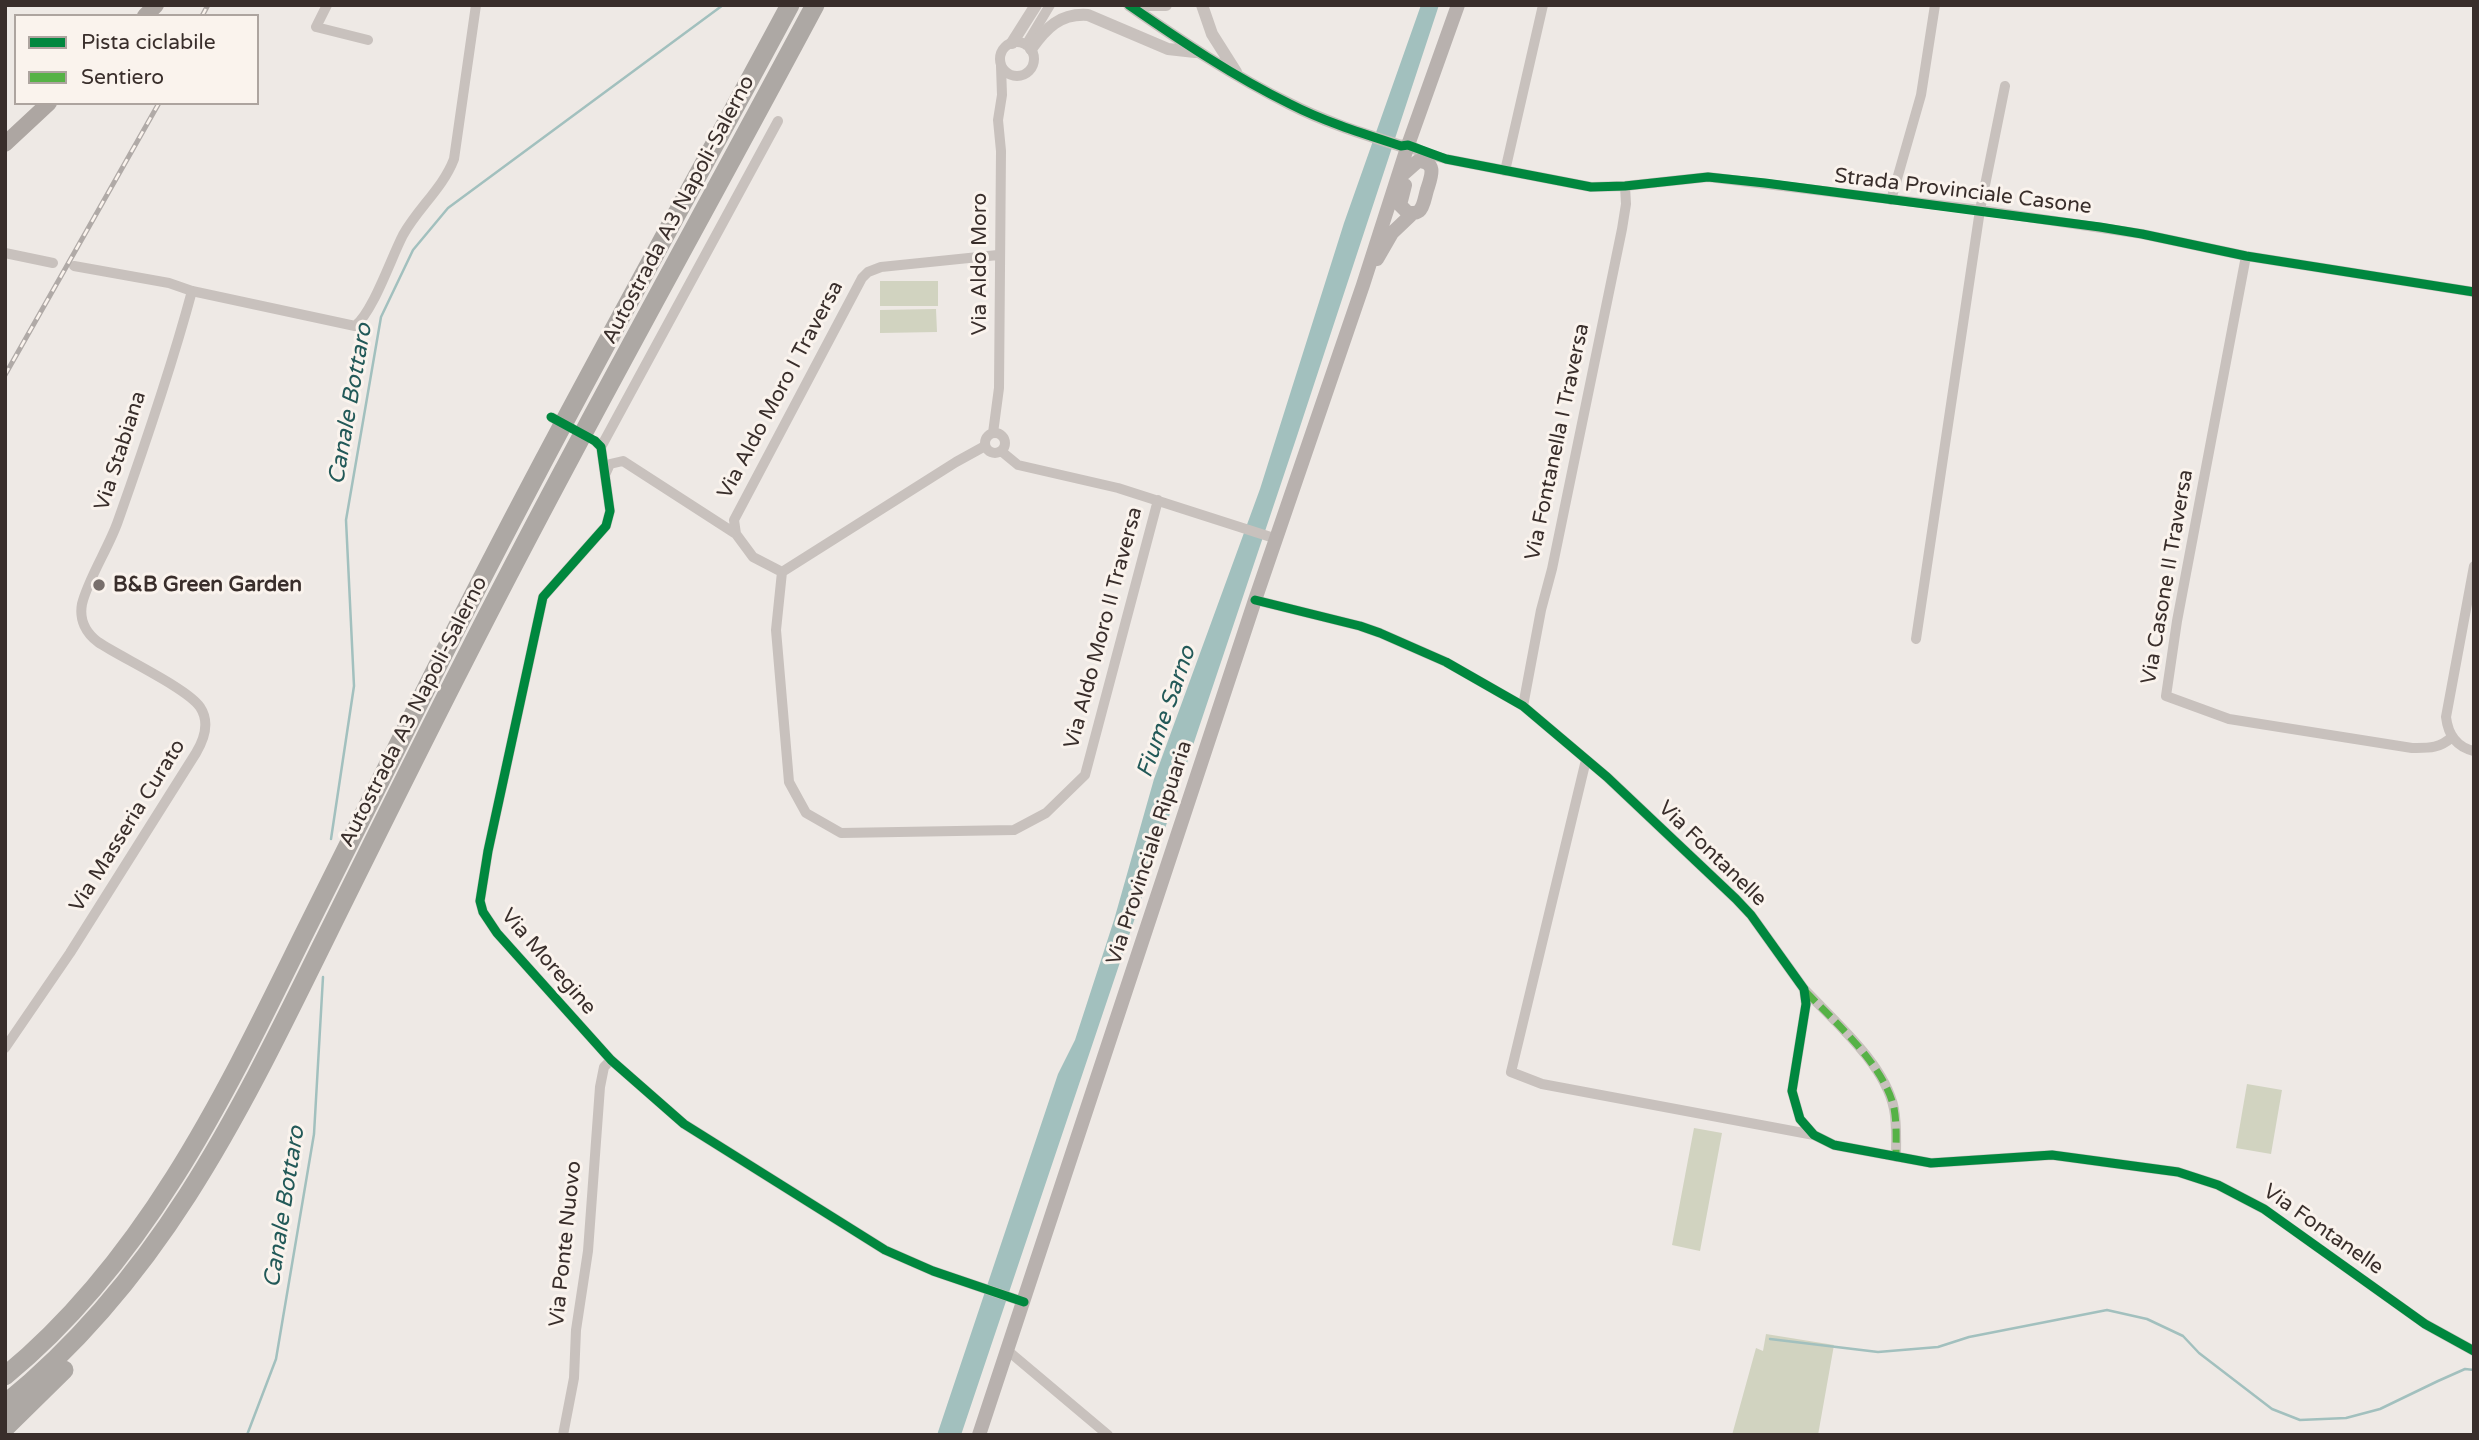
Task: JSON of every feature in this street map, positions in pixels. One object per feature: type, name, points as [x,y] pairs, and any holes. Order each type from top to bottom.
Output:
[{"type":"highway","name":"Autostrada A3 Napoli-Salerno","points":[[5,1376],[50,1337],[92,1292],[134,1239],[189,1154],[270,1004],[498,548],[790,5]]},
{"type":"highway","name":"Autostrada A3 Napoli-Salerno","points":[[5,1404],[66,1351],[112,1300],[152,1250],[202,1174],[249,1091],[471,647],[815,5]]},
{"type":"highway","points":[[5,1429],[95,1335],[123,1298],[152,1250]]},
{"type":"main road","name":"Via Provinciale Ripuaria","points":[[1363,285],[1392,233],[1422,207],[1416,157],[1417,124],[1458,5]]},
{"type":"main road","points":[[5,144],[47,105]]},
{"type":"main road","name":"Via Provinciale Ripuaria","points":[[1400,201],[1416,157]]},
{"type":"main road","points":[[1412,214],[1404,212],[1398,180],[1416,157]]},
{"type":"main road","name":"Via Provinciale Ripuaria","points":[[979,1435],[1274,538],[1398,180]]},
{"type":"street","points":[[327,5],[316,27],[368,40]]},
{"type":"street","points":[[74,266],[169,284],[355,326],[366,313],[413,218],[449,174],[454,159],[476,5]]},
{"type":"street","points":[[1023,76],[1008,74],[1001,66],[1003,50],[1012,43],[1036,5]]},
{"type":"street","points":[[1002,95],[1034,64],[1028,47],[1050,5]]},
{"type":"street","points":[[1129,5],[1198,53],[1291,105],[1416,157],[1438,162],[1446,159]]},
{"type":"street","points":[[1147,5],[1166,5]]},
{"type":"street","points":[[1202,5],[1212,34],[1238,75]]},
{"type":"street","points":[[1505,170],[1543,5]]},
{"type":"street","points":[[1891,200],[1921,95],[1935,5]]},
{"type":"street","points":[[1028,47],[1050,26],[1068,15],[1078,14],[1088,15],[1168,49],[1198,53]]},
{"type":"street","points":[[1012,43],[1028,47]]},
{"type":"street","name":"Via Aldo Moro","points":[[993,433],[999,388],[998,255],[1001,150],[998,110],[1002,95],[1001,66]]},
{"type":"street","points":[[1916,639],[1980,210],[2006,86]]},
{"type":"street","name":"Via Moregine","points":[[778,121],[598,444],[610,511],[606,526],[543,597],[488,851],[480,901],[483,912],[497,933],[611,1060],[684,1124],[885,1250],[1024,1302]]},
{"type":"street","name":"Strada Provinciale Casone","points":[[1416,157],[1446,159],[1591,187],[1708,177],[1980,210],[2142,234],[2246,256],[2474,292]]},
{"type":"street","name":"Via Fontanella I Traversa","points":[[1523,706],[1622,229],[1626,204],[1625,186]]},
{"type":"street","points":[[5,253],[53,263]]},
{"type":"street","name":"Via Aldo Moro I Traversa","points":[[736,534],[734,520],[862,278],[868,272],[881,267],[998,255]]},
{"type":"street","name":"Via Casone II Traversa","points":[[2246,256],[2177,621],[2166,696],[2229,719],[2398,746],[2434,748],[2445,744],[2452,737]]},
{"type":"street","name":"Via Stabiana","points":[[83,620],[82,604],[118,522],[192,291]]},
{"type":"street","points":[[604,475],[610,464],[623,461],[736,534],[753,557],[782,572],[985,446],[987,436],[993,433],[1003,438],[1005,444],[1001,451],[991,453],[985,446]]},
{"type":"street","points":[[1001,451],[1018,465],[1118,488],[1274,538]]},
{"type":"street","name":"Via Aldo Moro II Traversa","points":[[782,572],[776,630],[789,782],[806,813],[841,833],[1014,830],[1046,813],[1085,775],[1158,500]]},
{"type":"street","points":[[2474,566],[2446,716],[2452,737],[2459,745],[2474,751]]},
{"type":"street","name":"Via Fontanelle","points":[[1255,600],[1360,626],[1446,662],[1523,706],[1586,760],[1737,899],[1804,989],[1859,1048],[1886,1085],[1894,1109],[1896,1157]]},
{"type":"street","name":"Via Masseria Curato","points":[[5,1048],[108,895],[196,753],[205,733],[204,714],[193,698],[98,642],[90,636],[83,620]]},
{"type":"street","name":"Via Fontanelle","points":[[1586,760],[1511,1072],[1542,1084],[1814,1135],[1834,1145],[1931,1163],[2052,1155],[2179,1172],[2218,1185],[2264,1209],[2425,1324],[2474,1351]]},
{"type":"street","points":[[1804,989],[1806,1004],[1792,1091],[1800,1119],[1814,1135]]},
{"type":"street","name":"Via Ponte Nuovo","points":[[563,1435],[574,1378],[576,1330],[588,1251],[600,1087],[604,1067],[611,1060]]},
{"type":"street","points":[[1007,1350],[1108,1435]]},
{"type":"green space","points":[[880,281],[938,281],[938,306],[880,306]]},
{"type":"green space","points":[[936,309],[937,332],[880,333],[880,310]]},
{"type":"green space","points":[[2247,1084],[2282,1090],[2271,1154],[2236,1148]]},
{"type":"green space","points":[[1694,1128],[1722,1133],[1700,1251],[1672,1245]]},
{"type":"green space","points":[[1766,1334],[1834,1345],[1818,1435],[1732,1435],[1756,1348],[1763,1351]]},
{"type":"water","name":"Fiume Sarno","points":[[1421,5],[1439,5],[961,1435],[937,1435],[1058,1074],[1075,1040],[1114,920],[1154,779],[1260,489],[1344,223]]},
{"type":"waterway","name":"Canale Bottaro","points":[[331,839],[354,686],[346,520],[381,317],[413,250],[448,208],[723,5]]},
{"type":"waterway","name":"Canale Bottaro","points":[[247,1435],[276,1359],[314,1134],[323,977]]},
{"type":"waterway","points":[[1770,1339],[1878,1352],[1938,1347],[1969,1337],[2107,1310],[2147,1319],[2183,1336],[2199,1353],[2272,1409],[2300,1420],[2346,1418],[2380,1409],[2465,1369],[2474,1370]]},
{"type":"tunnel","points":[[551,417],[586,436]]},
{"type":"railway","points":[[203,14],[208,5]]},
{"type":"railway","points":[[5,375],[158,105]]},
{"type":"marked path","points":[[1806,992],[1858,1045],[1889,1092],[1894,1108],[1896,1157]]},
{"type":"cycle path","points":[[1129,5],[1228,70],[1303,110],[1359,132],[1401,146],[1408,145],[1446,159],[1591,187],[1708,177],[1765,183],[2100,227],[2246,256],[2474,292]]},
{"type":"cycle path","points":[[551,417],[601,447],[610,511],[606,526],[543,597],[488,851],[480,901],[483,912],[497,933],[611,1060],[684,1124],[885,1250],[933,1271],[1024,1302]]},
{"type":"cycle path","points":[[1255,600],[1380,633],[1446,662],[1523,706],[1607,777],[1736,899],[1751,915],[1804,989],[1806,1004],[1792,1091],[1800,1119],[1814,1135],[1834,1145],[1931,1163],[2052,1155],[2178,1172],[2218,1185],[2264,1209],[2425,1324],[2474,1351]]},
{"type":"place","name":"B&B Green Garden","points":[[99,585]]}]
